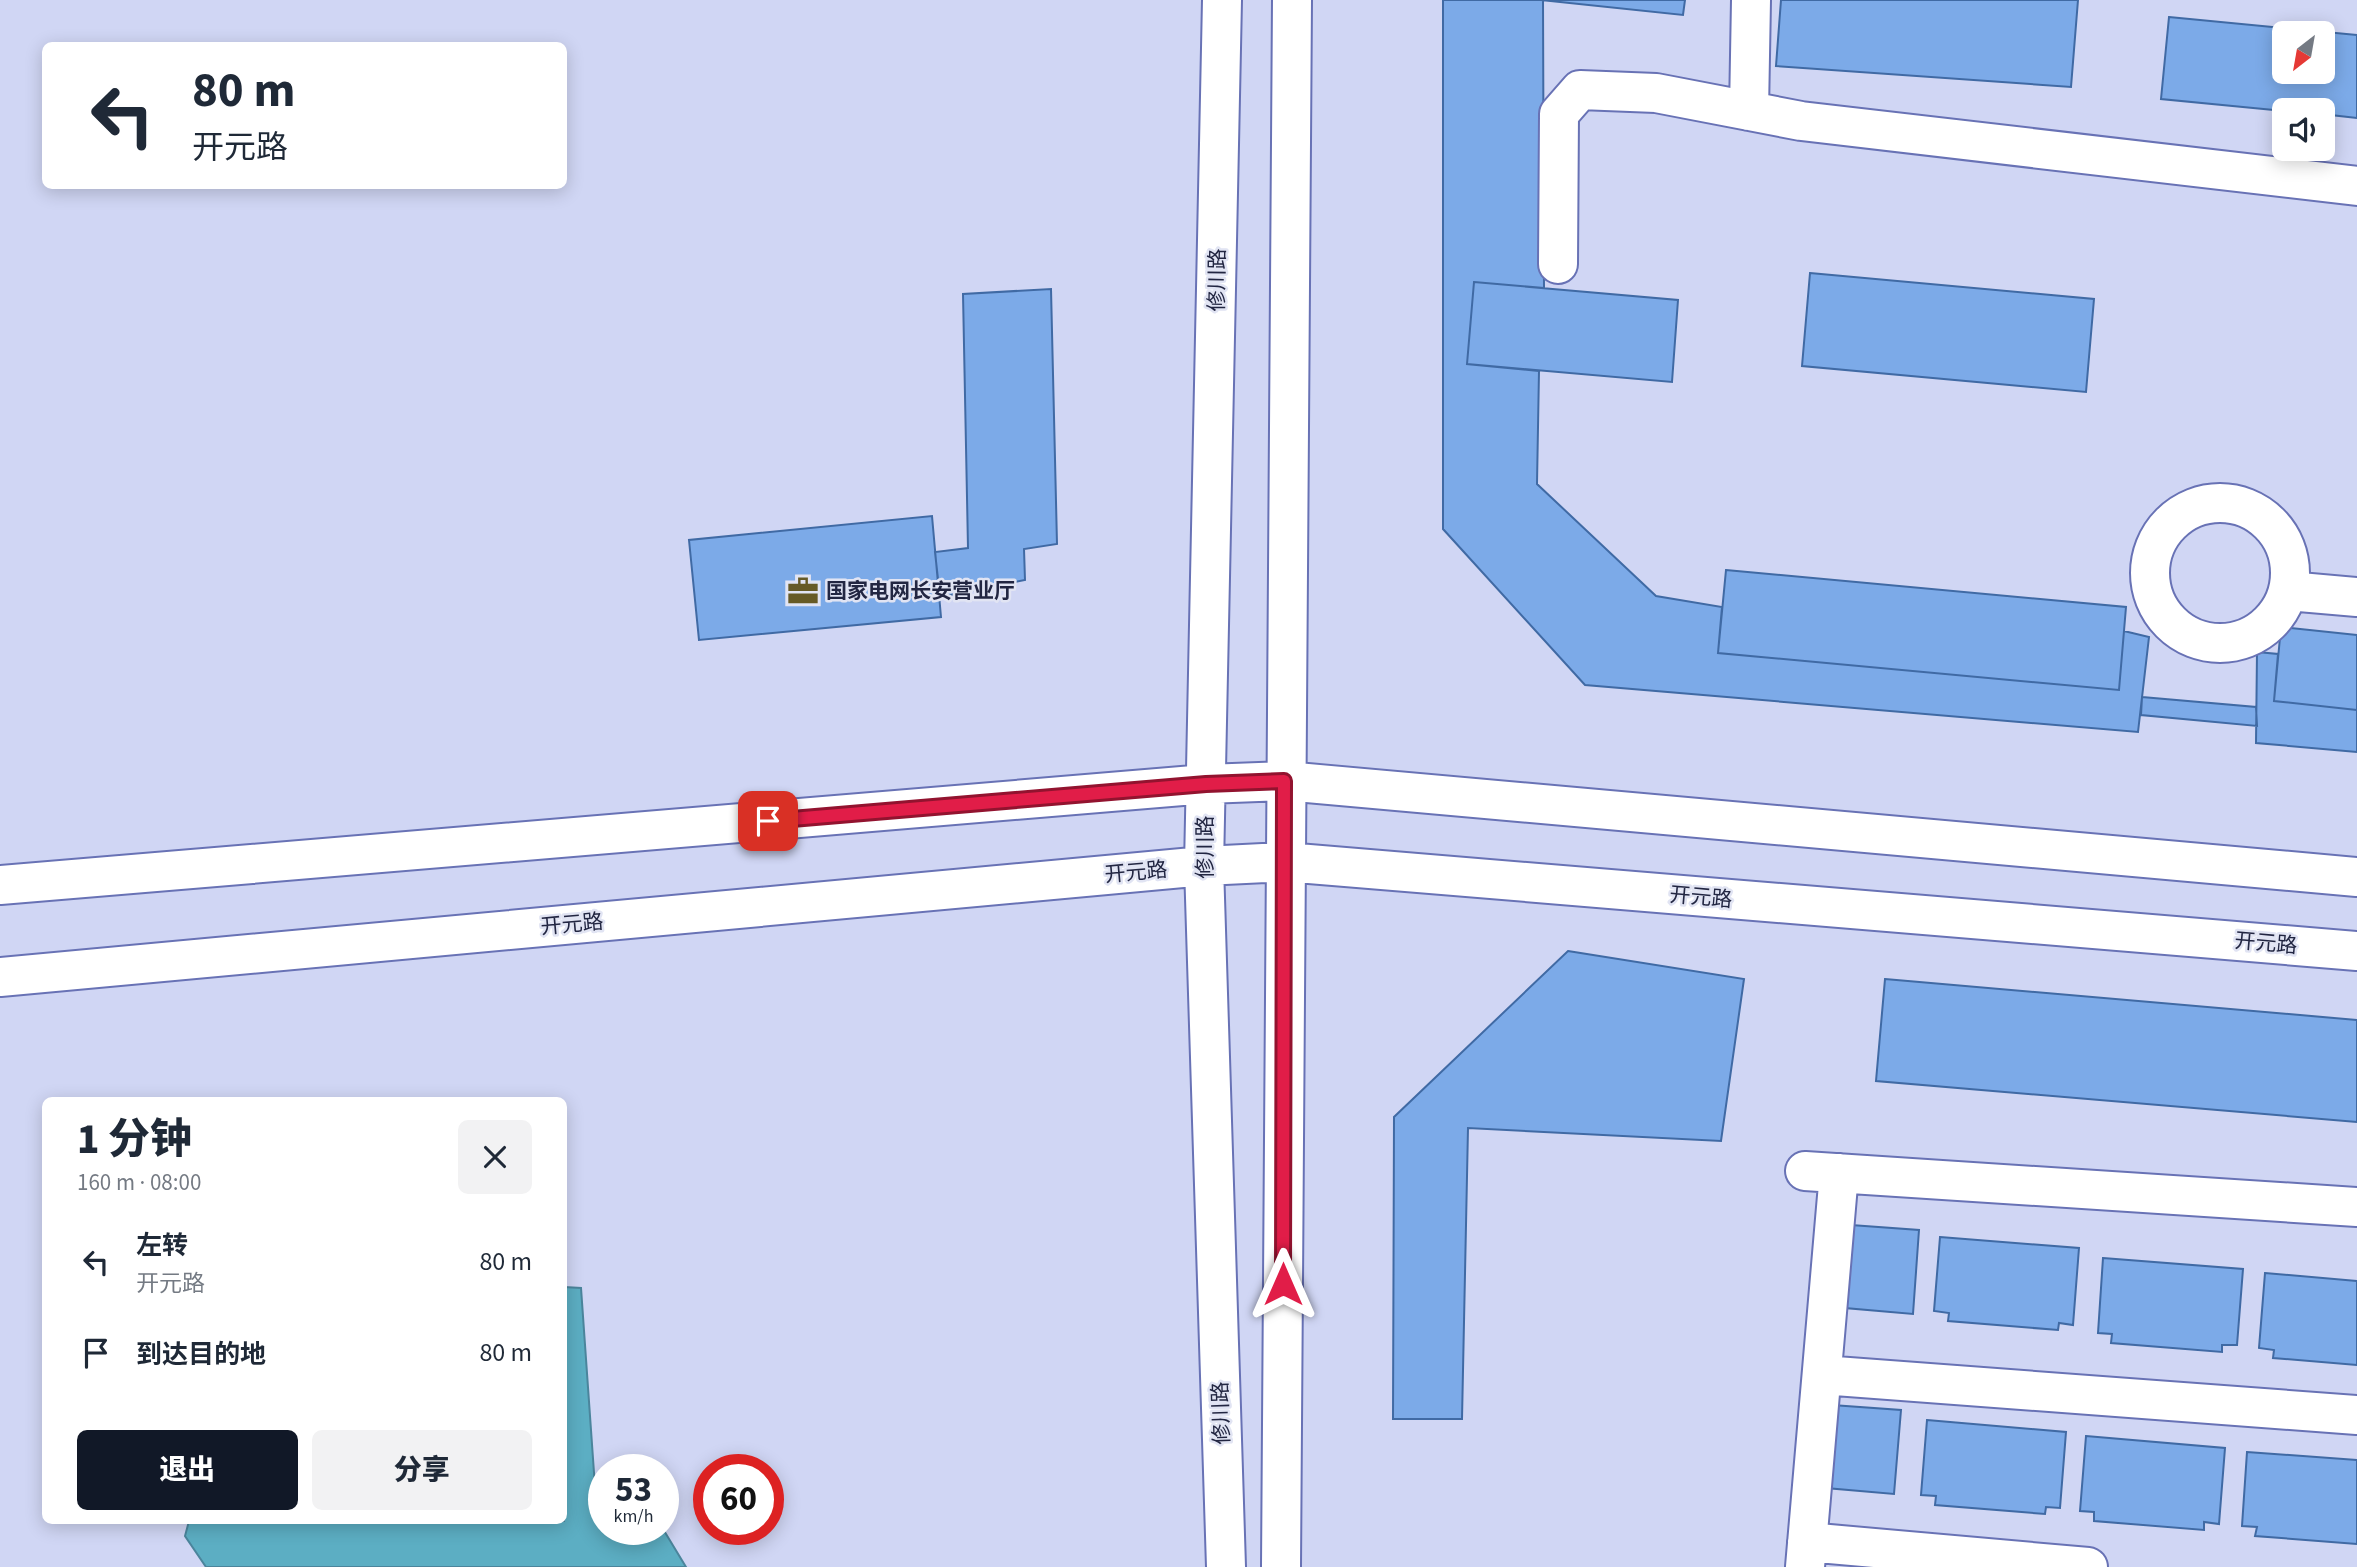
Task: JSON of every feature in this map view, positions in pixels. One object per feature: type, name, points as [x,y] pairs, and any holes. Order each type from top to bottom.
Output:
[{"type":"main road","name":"修川路","points":[[1222,0],[1204,866],[1226,1567]]},
{"type":"main road","points":[[1281,1567],[1284,781],[1292,0]]},
{"type":"main road","points":[[1749,111],[1751,0]]},
{"type":"main road","points":[[1558,264],[1559,114],[1580,90],[1656,93],[1801,121],[2357,186]]},
{"type":"main road","points":[[2288,591],[2357,597]]},
{"type":"main road","points":[[0,885],[1206,784],[1284,781],[2357,877]]},
{"type":"main road","name":"开元路","points":[[0,977],[1204,866],[1285,862],[2357,951]]},
{"type":"main road","points":[[2088,1567],[1806,1555],[1822,1375],[1822,1172],[2357,1207]]},
{"type":"main road","points":[[1822,1375],[2357,1415]]},
{"type":"water","points":[[567,1287],[581,1288],[593,1454],[588,1454],[588,1545],[673,1545],[686,1567],[206,1567],[185,1536],[188,1524],[567,1524]]},
{"type":"building","points":[[1443,0],[1543,0],[1544,288],[1474,282],[1467,364],[1539,371],[1537,484],[1656,596],[1722,607],[1718,653],[2119,690],[2124,631],[2149,637],[2138,732],[1585,685],[1443,529]]},
{"type":"building","points":[[1541,0],[1685,0],[1683,15]]},
{"type":"building","points":[[1781,0],[2078,0],[2071,87],[1776,66]]},
{"type":"building","points":[[2169,17],[2272,27],[2272,84],[2335,84],[2335,33],[2357,35],[2357,118],[2335,115],[2335,98],[2272,98],[2272,110],[2161,99]]},
{"type":"building","points":[[1810,273],[2094,299],[2086,392],[1802,366]]},
{"type":"building","points":[[1474,282],[1678,300],[1672,382],[1467,364]]},
{"type":"building","points":[[1051,289],[1057,544],[1024,549],[1025,580],[940,597],[935,552],[968,548],[963,294]]},
{"type":"building","points":[[932,516],[941,617],[699,640],[689,540]]},
{"type":"building","points":[[1726,570],[2126,607],[2119,690],[1718,653]]},
{"type":"building","points":[[2281,627],[2357,635],[2357,710],[2274,701]]},
{"type":"building","points":[[2257,652],[2278,654],[2274,701],[2357,710],[2357,752],[2256,743]]},
{"type":"building","points":[[2142,697],[2256,707],[2257,726],[2141,715]]},
{"type":"building","points":[[1568,951],[1744,979],[1721,1141],[1468,1128],[1462,1419],[1393,1419],[1394,1117]]},
{"type":"building","points":[[1885,979],[2357,1020],[2357,1122],[1876,1081]]},
{"type":"building","points":[[1851,1225],[1919,1230],[1913,1314],[1845,1308]]},
{"type":"building","points":[[1940,1237],[2079,1248],[2073,1325],[2059,1323],[2058,1330],[1948,1321],[1949,1313],[1934,1311]]},
{"type":"building","points":[[2103,1258],[2243,1269],[2237,1345],[2222,1345],[2222,1352],[2111,1343],[2112,1334],[2098,1333]]},
{"type":"building","points":[[2265,1273],[2357,1281],[2357,1365],[2273,1358],[2274,1350],[2259,1348]]},
{"type":"building","points":[[1832,1405],[1901,1410],[1894,1494],[1826,1488]]},
{"type":"building","points":[[1927,1420],[2066,1432],[2060,1508],[2046,1507],[2045,1514],[1935,1505],[1936,1496],[1921,1495]]},
{"type":"building","points":[[2086,1436],[2225,1448],[2219,1524],[2204,1522],[2204,1530],[2094,1521],[2094,1512],[2080,1511]]},
{"type":"building","points":[[2247,1452],[2357,1460],[2357,1544],[2255,1536],[2257,1527],[2242,1526]]},
{"type":"place","name":"国家电网长安营业厅","points":[[803,591]]},
{"type":"route","points":[[768,821],[1206,784],[1284,781],[1283,1284]]}]
